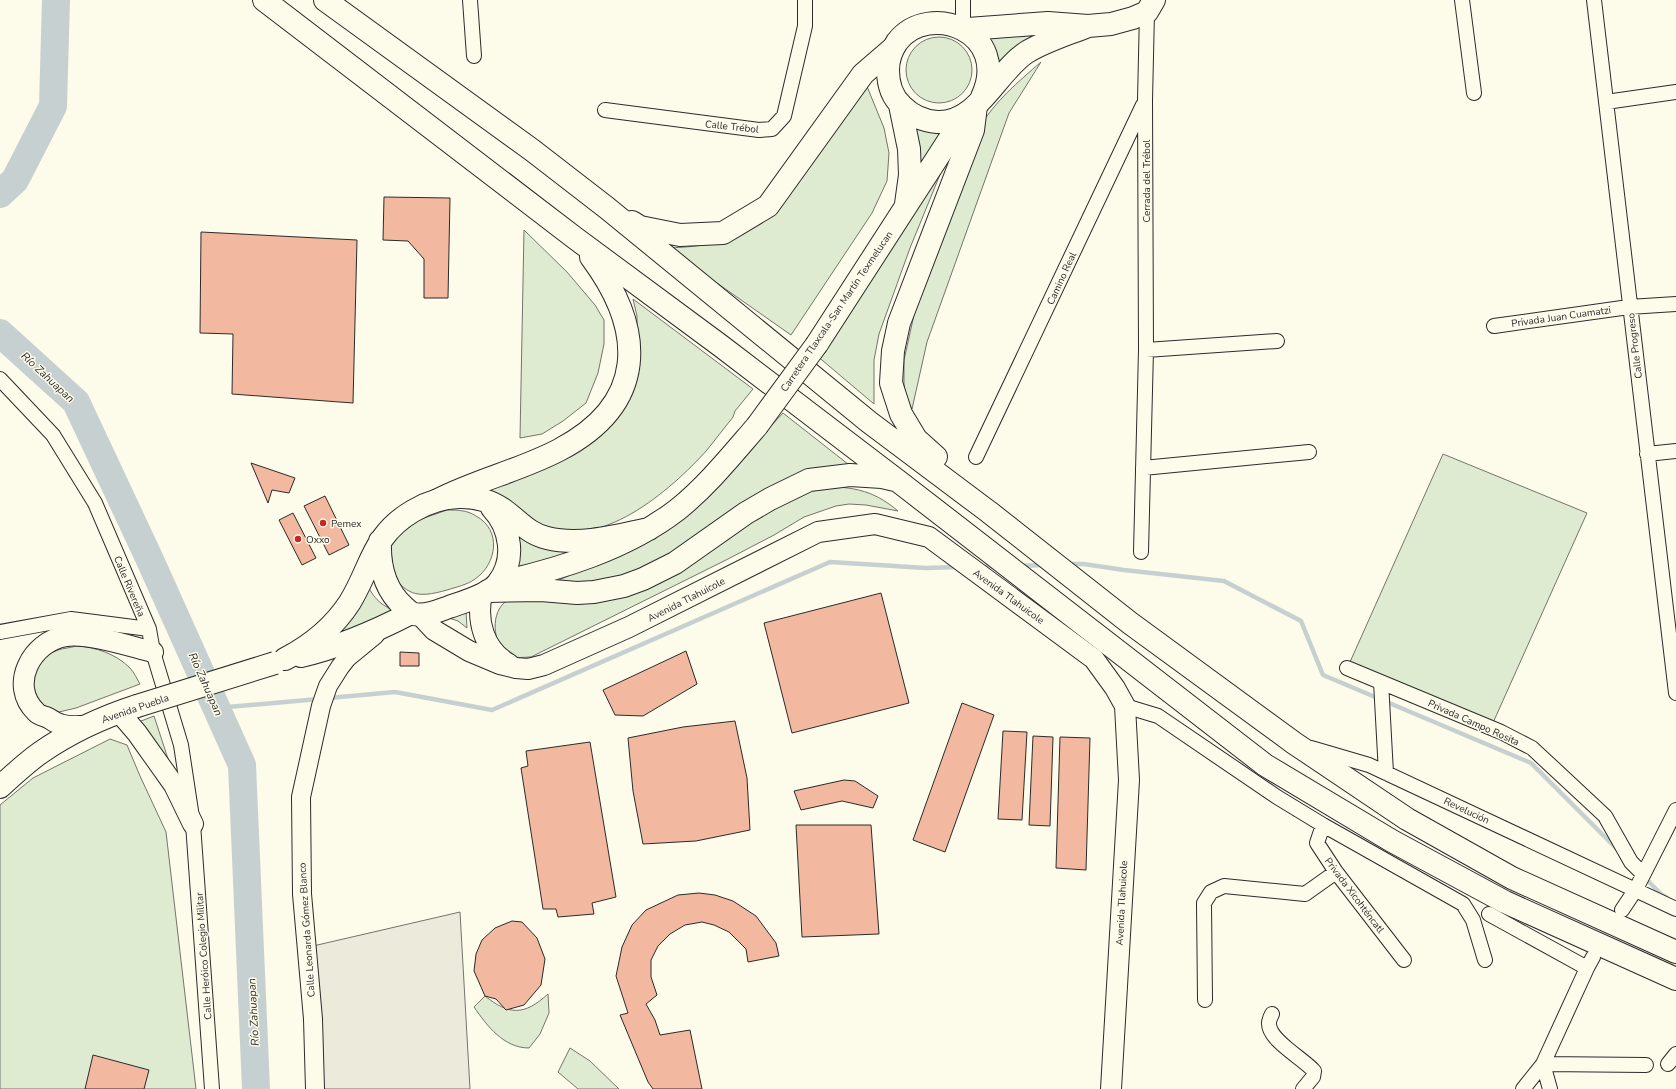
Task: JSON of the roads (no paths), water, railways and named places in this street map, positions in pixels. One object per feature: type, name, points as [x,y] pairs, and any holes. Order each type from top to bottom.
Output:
[{"type":"main road","points":[[264,0],[575,238],[721,346],[898,481],[1265,765],[1392,841],[1505,902],[1676,979]]},
{"type":"main road","points":[[325,0],[532,150],[607,208],[869,422],[989,512],[1130,623],[1294,743],[1407,819],[1505,874],[1676,952]]},
{"type":"main road","points":[[607,208],[640,227],[680,235],[723,233],[768,206],[863,74],[892,49],[900,37],[910,28],[923,22],[936,20],[950,21],[966,27],[1048,23],[1088,26],[1111,24],[1126,20],[1151,6]]},
{"type":"main road","name":"Carretera Tlaxcala-San Martín Texmelucan","points":[[280,661],[331,648],[416,614],[431,613],[466,601],[489,589],[571,563],[614,546],[649,529],[678,509],[711,479],[756,426],[816,344],[974,106],[1003,74],[1027,53],[1088,26]]},
{"type":"main road","points":[[966,27],[979,41],[987,55],[989,77],[974,106],[973,130],[899,323],[893,351],[891,383],[901,414],[916,439],[962,479],[989,512]]},
{"type":"main road","points":[[892,49],[888,63],[888,78],[892,92],[900,105],[909,113],[931,121],[943,122],[974,106]]},
{"type":"main road","points":[[900,105],[909,149],[910,175],[905,209]]},
{"type":"main road","points":[[280,661],[305,648],[317,639],[339,617],[353,596],[372,554],[380,541],[401,519],[412,511],[459,489],[560,450],[590,429],[605,415],[622,389],[627,375],[630,347],[629,333],[624,316],[600,268],[575,238]]},
{"type":"main road","points":[[489,589],[541,590],[577,593],[617,588],[661,571],[689,554],[746,513],[770,499],[810,480],[850,475],[877,477],[898,481]]},
{"type":"main road","points":[[438,500],[450,497],[474,497],[496,505],[533,534],[560,541],[578,541],[613,537],[649,529]]},
{"type":"main road","points":[[474,497],[491,507],[503,522],[507,531],[509,556],[504,573],[489,589],[480,617],[485,638],[496,655],[516,668]]},
{"type":"main road","name":"Avenida Tlahuicole","points":[[516,668],[528,669],[540,666],[629,627],[818,532],[875,524],[930,537],[1094,659],[1115,688],[1125,706],[1129,780],[1111,1089]]},
{"type":"main road","points":[[380,541],[380,563],[393,595],[434,630],[451,642],[484,658],[516,668]]},
{"type":"main road","points":[[84,726],[61,725],[36,713],[28,701],[23,683],[27,666],[33,655],[49,641],[66,636],[88,637],[154,652]]},
{"type":"main road","name":"Avenida Puebla","points":[[0,787],[40,753],[84,726],[128,709],[280,661]]},
{"type":"main road","points":[[128,709],[137,733],[174,785],[193,824]]},
{"type":"street","points":[[470,0],[474,56]]},
{"type":"street","name":"Calle Trébol","points":[[605,110],[759,130],[772,129],[784,116],[805,26],[805,0]]},
{"type":"street","points":[[963,0],[966,27]]},
{"type":"street","points":[[1462,0],[1474,93]]},
{"type":"street","name":"Calle Progreso","points":[[1594,0],[1629,307],[1676,691]]},
{"type":"street","name":"Cerrada del Trébol","points":[[1141,552],[1146,350],[1145,100],[1151,6]]},
{"type":"street","points":[[1606,102],[1676,92]]},
{"type":"street","name":"Camino Real","points":[[976,457],[1145,100]]},
{"type":"street","name":"Privada Juan Cuamatzi","points":[[1494,326],[1629,307],[1676,304]]},
{"type":"street","points":[[1146,350],[1277,341]]},
{"type":"street","name":"Calle Rivereña","points":[[0,379],[53,435],[95,503],[149,629],[154,652],[181,745],[193,824]]},
{"type":"street","points":[[1647,454],[1676,451]]},
{"type":"street","points":[[1143,468],[1309,452]]},
{"type":"street","points":[[0,632],[71,619],[149,629]]},
{"type":"street","name":"Calle Leonarda Gómez Blanco","points":[[314,1089],[313,1019],[302,894],[301,797],[321,706],[328,686],[347,658],[382,628]]},
{"type":"street","name":"Privada Campo Rosita","points":[[1347,668],[1501,732],[1532,748],[1605,816],[1631,862],[1643,874]]},
{"type":"street","points":[[1381,682],[1386,773]]},
{"type":"street","points":[[1125,706],[1158,716],[1277,797],[1323,825],[1463,904],[1473,920],[1485,960]]},
{"type":"street","name":"Revelución","points":[[1294,743],[1369,765],[1636,888],[1676,908]]},
{"type":"street","points":[[1622,910],[1636,888],[1676,810]]},
{"type":"street","name":"Calle Heróico Colegio Militar","points":[[193,824],[212,1089]]},
{"type":"street","name":"Privada Xicohténcatl","points":[[1323,825],[1317,843],[1336,872],[1404,960]]},
{"type":"street","points":[[1205,1000],[1204,903],[1211,892],[1224,886],[1305,894],[1336,872]]},
{"type":"street","points":[[1489,914],[1590,963],[1543,1064],[1523,1089]]},
{"type":"street","points":[[1272,1014],[1269,1023],[1271,1032],[1277,1040],[1314,1071],[1312,1077],[1303,1089]]},
{"type":"street","points":[[1543,1064],[1646,1065]]},
{"type":"street","points":[[1543,1064],[1550,1089]]},
{"type":"waterway","points":[[0,194],[15,180],[53,106],[56,0]]},
{"type":"waterway","name":"Río Zahuapan","points":[[0,333],[76,402],[150,560],[242,765],[256,1089]]},
{"type":"waterway","points":[[329,698],[395,692],[492,710],[830,562],[926,568],[958,567]]},
{"type":"waterway","points":[[1068,564],[1084,564],[1224,581],[1301,621],[1323,675],[1531,763],[1617,849]]},
{"type":"waterway","points":[[1020,566],[1044,565]]},
{"type":"waterway","points":[[980,567],[996,566]]},
{"type":"waterway","points":[[216,708],[319,699]]},
{"type":"waterway","points":[[1645,878],[1662,895],[1666,897]]},
{"type":"place","name":"Pemex","points":[[323,523]]},
{"type":"place","name":"Oxxo","points":[[298,539]]}]
